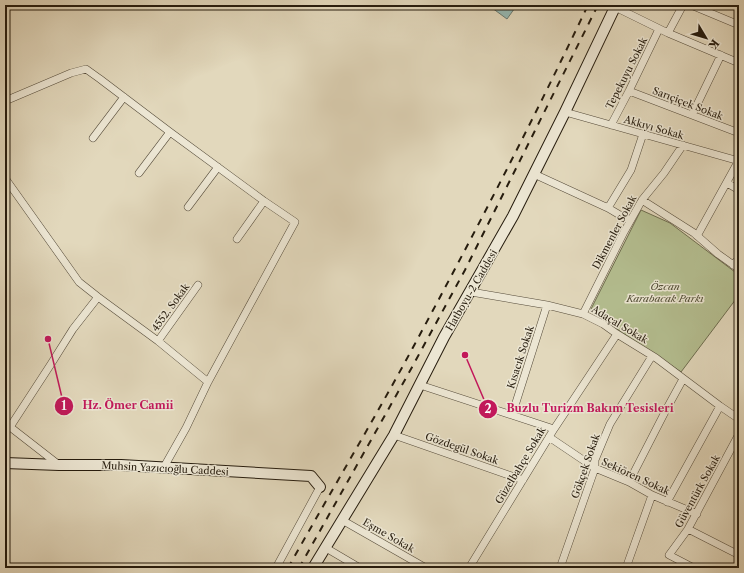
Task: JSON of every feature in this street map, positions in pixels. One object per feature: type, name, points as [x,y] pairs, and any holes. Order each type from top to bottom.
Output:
[{"type":"main road","name":"Hatboyu-2 Caddesi","points":[[313,568],[394,434],[444,337],[471,292],[534,174],[615,6]]},
{"type":"main road","name":"Muhsin Yazıcıoğlu Caddesi","points":[[5,463],[122,465],[311,476],[320,487]]},
{"type":"street","points":[[668,33],[682,5]]},
{"type":"street","points":[[691,5],[739,24]]},
{"type":"street","points":[[615,6],[659,29],[739,63]]},
{"type":"street","name":"Tepekuyu Sokak","points":[[610,125],[629,91],[659,29]]},
{"type":"street","points":[[692,115],[721,55]]},
{"type":"street","points":[[5,101],[82,69],[89,71],[264,201],[295,222],[208,382],[186,428],[164,467]]},
{"type":"street","name":"Sarıçiçek Sokak","points":[[629,91],[739,133]]},
{"type":"street","points":[[93,138],[124,97]]},
{"type":"street","name":"Akkıyı Sokak","points":[[565,112],[739,160]]},
{"type":"street","points":[[139,173],[170,132]]},
{"type":"street","points":[[608,208],[631,170],[643,134]]},
{"type":"street","name":"Dikmenler Sokak","points":[[583,314],[642,200],[664,174],[683,145]]},
{"type":"street","points":[[697,236],[739,160]]},
{"type":"street","points":[[188,206],[218,166]]},
{"type":"street","points":[[534,174],[608,208],[630,221]]},
{"type":"street","points":[[5,179],[79,282],[158,341],[208,382]]},
{"type":"street","points":[[727,184],[739,190]]},
{"type":"street","points":[[642,200],[697,236],[736,267],[739,258]]},
{"type":"street","points":[[237,239],[264,201]]},
{"type":"street","name":"4552. Sokak","points":[[158,341],[198,285]]},
{"type":"street","name":"Adaçal Sokak","points":[[471,292],[583,314],[603,324],[652,356],[683,380],[739,419]]},
{"type":"street","points":[[59,465],[8,425],[51,364],[73,329],[98,297]]},
{"type":"street","name":"Kısacık Sokak","points":[[512,415],[547,306]]},
{"type":"street","name":"Güzelbahçe Sokak","points":[[469,568],[554,430],[617,334]]},
{"type":"street","name":"Gökçek Sokak","points":[[560,568],[595,468],[595,460],[610,424],[652,356]]},
{"type":"street","points":[[630,482],[666,410],[683,380]]},
{"type":"street","points":[[420,385],[554,430]]},
{"type":"street","points":[[667,502],[720,406]]},
{"type":"street","name":"Gözdegül Sokak","points":[[394,434],[523,480]]},
{"type":"street","name":"Güventürk Sokak","points":[[694,568],[669,555],[688,529],[739,434]]},
{"type":"street","name":"Sekiören Sokak","points":[[550,437],[595,468],[630,482],[652,495],[696,514]]},
{"type":"street","points":[[276,568],[320,487]]},
{"type":"street","points":[[626,568],[652,495]]},
{"type":"street","name":"Eşme Sokak","points":[[342,520],[426,568]]},
{"type":"street","points":[[688,529],[739,555]]},
{"type":"street","points":[[326,548],[360,568]]},
{"type":"green space","name":"Özcan Karabacak Parkı","points":[[641,210],[670,223],[739,275],[739,295],[681,372],[590,311]]},
{"type":"water","points":[[488,5],[517,5],[507,19]]},
{"type":"railway","points":[[288,568],[390,390],[452,275],[521,141],[588,5]]},
{"type":"railway","points":[[299,568],[465,270],[598,5]]},
{"type":"place","name":"Hz. Ömer Camii","points":[[48,339]]},
{"type":"place","name":"Buzlu Turizm Bakım Tesisleri","points":[[465,355]]}]
